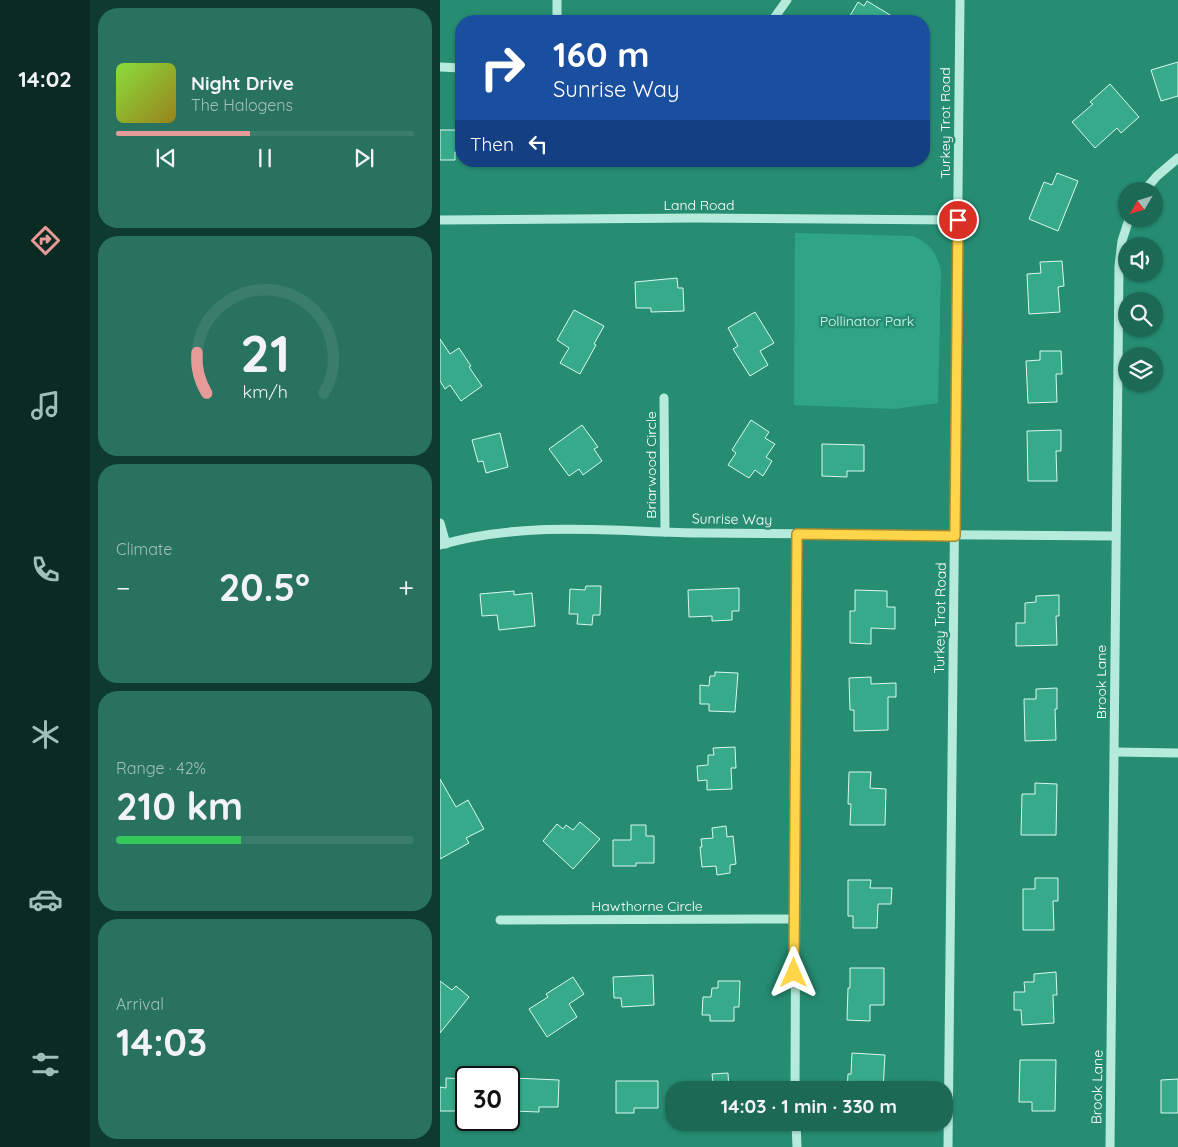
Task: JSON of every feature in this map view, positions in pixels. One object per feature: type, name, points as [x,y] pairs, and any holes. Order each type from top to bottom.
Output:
[{"type":"street","points":[[557,0],[557,15]]},
{"type":"street","points":[[776,15],[787,0]]},
{"type":"street","name":"Turkey Trot Road","points":[[948,1147],[960,0]]},
{"type":"street","points":[[440,67],[455,68]]},
{"type":"street","points":[[1152,182],[1178,158]]},
{"type":"street","name":"Land Road","points":[[440,220],[695,218],[958,220]]},
{"type":"street","name":"Brook Lane","points":[[1110,1147],[1119,266],[1122,241],[1126,228]]},
{"type":"street","name":"Briarwood Circle","points":[[664,398],[665,532]]},
{"type":"street","points":[[440,523],[443,545]]},
{"type":"street","name":"Sunrise Way","points":[[443,545],[495,533],[588,529],[797,534],[1115,536]]},
{"type":"street","points":[[795,1081],[797,534]]},
{"type":"street","points":[[1115,752],[1178,753]]},
{"type":"street","name":"Hawthorne Circle","points":[[500,920],[795,919]]},
{"type":"street","points":[[796,1131],[796,1147]]},
{"type":"green space","name":"Pollinator Park","points":[[795,233],[913,236],[924,242],[931,249],[941,269],[938,403],[895,409],[794,405]]},
{"type":"building","points":[[867,1],[890,15],[850,15],[858,2],[864,6]]},
{"type":"building","points":[[1178,62],[1178,96],[1161,101],[1151,70]]},
{"type":"building","points":[[1110,84],[1139,117],[1121,133],[1117,128],[1095,148],[1072,122],[1093,104],[1090,102]]},
{"type":"building","points":[[440,130],[455,130],[455,160],[440,160]]},
{"type":"building","points":[[1057,173],[1078,181],[1058,231],[1029,219],[1044,182],[1052,185]]},
{"type":"building","points":[[1062,261],[1064,286],[1058,287],[1060,312],[1029,314],[1027,274],[1041,273],[1040,262]]},
{"type":"building","points":[[677,278],[678,288],[683,288],[684,311],[651,312],[651,308],[636,308],[635,282]]},
{"type":"building","points":[[574,310],[604,326],[580,374],[560,363],[569,348],[557,340]]},
{"type":"building","points":[[755,312],[774,343],[760,351],[768,365],[750,376],[733,349],[738,346],[728,328]]},
{"type":"building","points":[[440,339],[450,354],[459,348],[482,386],[461,401],[450,385],[445,389],[440,381]]},
{"type":"building","points":[[1040,351],[1061,351],[1062,374],[1056,374],[1057,402],[1028,403],[1026,361],[1040,360]]},
{"type":"building","points":[[751,420],[769,432],[765,438],[775,444],[766,457],[772,461],[763,476],[755,470],[749,478],[728,465],[736,453],[732,450]]},
{"type":"building","points":[[582,425],[598,447],[594,449],[602,461],[583,475],[579,469],[569,476],[549,449]]},
{"type":"building","points":[[1061,430],[1061,451],[1056,451],[1057,481],[1028,481],[1027,431]]},
{"type":"building","points":[[500,433],[508,467],[486,473],[483,461],[478,462],[472,440]]},
{"type":"building","points":[[822,444],[864,445],[864,471],[847,471],[847,477],[822,476]]},
{"type":"building","points":[[586,586],[601,586],[600,615],[593,615],[592,625],[577,624],[578,614],[569,614],[570,589],[585,590]]},
{"type":"building","points":[[739,588],[739,611],[732,611],[732,620],[712,621],[712,616],[689,617],[688,590]]},
{"type":"building","points":[[855,590],[887,591],[887,607],[895,607],[895,629],[871,628],[871,644],[850,643],[850,611],[855,611]]},
{"type":"building","points":[[514,591],[514,595],[532,593],[535,626],[499,630],[497,615],[482,616],[480,594]]},
{"type":"building","points":[[1059,595],[1059,616],[1056,616],[1057,645],[1016,646],[1016,623],[1025,623],[1025,603],[1036,602],[1036,596]]},
{"type":"building","points":[[715,672],[738,673],[735,712],[709,711],[709,704],[700,704],[700,685],[709,686],[710,676],[715,676]]},
{"type":"building","points":[[871,677],[871,684],[896,683],[896,697],[888,697],[888,730],[854,731],[854,710],[850,710],[849,678]]},
{"type":"building","points":[[1057,688],[1057,709],[1055,709],[1056,740],[1025,741],[1024,699],[1036,699],[1036,689]]},
{"type":"building","points":[[735,747],[736,768],[731,768],[732,789],[707,790],[707,780],[698,781],[697,766],[708,765],[708,755],[714,755],[713,748]]},
{"type":"building","points":[[849,772],[871,772],[870,788],[886,789],[885,825],[850,825],[851,804],[848,804]]},
{"type":"building","points":[[440,779],[456,807],[468,800],[484,829],[466,838],[469,843],[440,859]]},
{"type":"building","points":[[1035,783],[1057,784],[1056,835],[1021,835],[1022,794],[1035,794]]},
{"type":"building","points":[[580,822],[600,839],[573,869],[543,841],[557,824],[563,829],[566,825],[573,830]]},
{"type":"building","points":[[631,825],[646,825],[646,836],[654,836],[654,863],[636,863],[636,866],[613,866],[613,840],[631,840]]},
{"type":"building","points":[[726,826],[727,837],[733,836],[736,864],[730,865],[730,873],[717,875],[716,866],[702,867],[701,839],[713,838],[712,828]]},
{"type":"building","points":[[1035,878],[1058,878],[1058,901],[1053,901],[1054,930],[1023,930],[1023,889],[1035,889]]},
{"type":"building","points":[[848,880],[871,880],[870,888],[892,888],[891,904],[878,904],[877,928],[853,928],[853,916],[848,916]]},
{"type":"building","points":[[850,968],[884,968],[884,1005],[870,1005],[870,1021],[847,1020]]},
{"type":"building","points":[[1056,972],[1057,995],[1053,995],[1054,1023],[1022,1025],[1021,1010],[1014,1010],[1014,992],[1025,992],[1024,982],[1034,982],[1034,974]]},
{"type":"building","points":[[653,975],[654,1005],[622,1007],[621,998],[614,998],[613,977]]},
{"type":"building","points":[[573,977],[584,994],[569,1004],[577,1017],[547,1037],[529,1009],[548,997],[546,994]]},
{"type":"building","points":[[440,981],[452,990],[456,986],[469,997],[440,1033]]},
{"type":"building","points":[[718,981],[740,981],[739,1007],[734,1007],[734,1021],[710,1021],[710,1015],[702,1015],[703,997],[711,997],[712,988],[718,988]]},
{"type":"building","points":[[852,1053],[885,1055],[884,1081],[848,1081],[848,1074],[851,1074]]},
{"type":"building","points":[[1020,1060],[1056,1060],[1055,1111],[1032,1111],[1032,1102],[1019,1102]]},
{"type":"building","points":[[728,1073],[728,1081],[713,1081],[712,1074]]},
{"type":"building","points":[[446,1078],[455,1078],[455,1111],[440,1111],[440,1087],[446,1088]]},
{"type":"building","points":[[520,1078],[559,1080],[558,1107],[539,1107],[539,1112],[520,1111]]},
{"type":"building","points":[[1178,1079],[1178,1113],[1161,1113],[1161,1080]]},
{"type":"building","points":[[616,1081],[658,1081],[658,1108],[634,1108],[634,1113],[616,1113]]},
{"type":"route","points":[[794,973],[797,534],[955,536],[958,220]]}]
